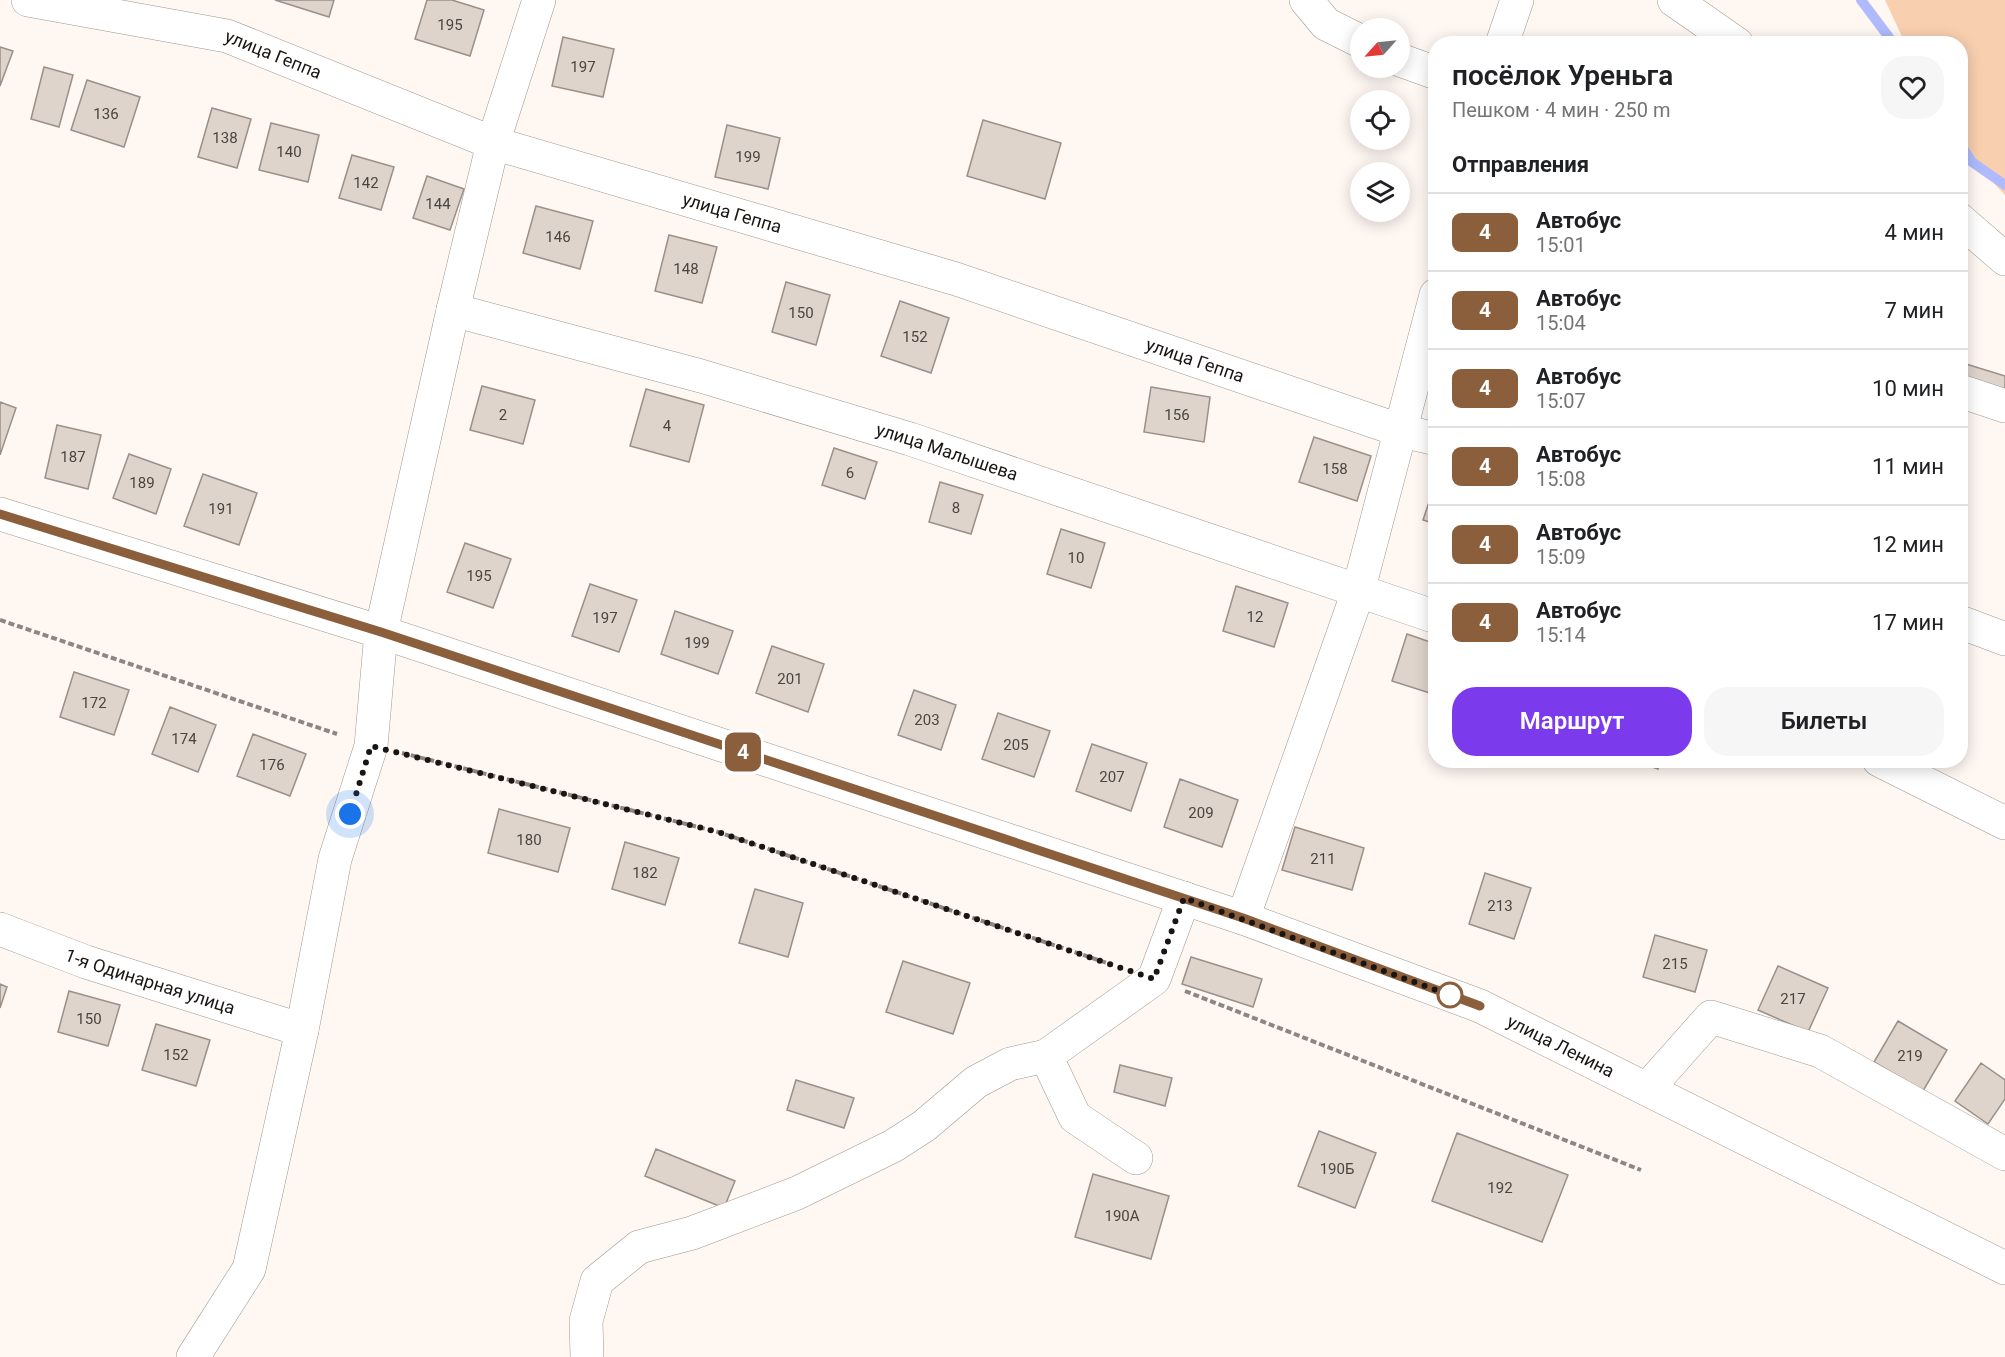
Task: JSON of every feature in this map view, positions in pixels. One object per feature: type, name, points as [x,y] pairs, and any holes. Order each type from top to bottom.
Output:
[{"type":"street","name":"улица Геппа","points":[[28,0],[227,36],[493,142],[956,279],[1402,431],[1428,437]]},
{"type":"street","points":[[193,1357],[249,1269],[302,1030],[335,859],[371,746],[381,632],[453,310],[493,142],[539,0]]},
{"type":"street","points":[[1306,0],[1326,24],[1350,36]]},
{"type":"street","points":[[1505,36],[1517,0]]},
{"type":"street","points":[[1674,0],[1726,36]]},
{"type":"street","points":[[1410,64],[1428,70]]},
{"type":"street","points":[[1968,227],[2005,259]]},
{"type":"street","name":"улица Малышева","points":[[453,310],[701,376],[910,439],[1428,614]]},
{"type":"street","points":[[1243,918],[1359,592],[1428,327]]},
{"type":"street","points":[[1968,394],[2005,406]]},
{"type":"street","name":"улица Ленина","points":[[0,514],[381,632],[1184,898],[1480,1006],[2005,1268]]},
{"type":"street","points":[[1968,625],[2005,639]]},
{"type":"street","points":[[1895,768],[2005,823]]},
{"type":"street","points":[[587,1357],[586,1322],[597,1281],[639,1247],[692,1233],[797,1193],[893,1146],[924,1126],[976,1082],[1010,1064],[1046,1056],[1154,979],[1184,898]]},
{"type":"street","name":"1-я Одинарная улица","points":[[0,929],[86,962],[302,1030]]},
{"type":"street","points":[[1647,1089],[1711,1017],[1820,1051],[2005,1154]]},
{"type":"street","points":[[1046,1056],[1075,1117],[1136,1158]]},
{"type":"path","points":[[0,620],[371,746],[718,832],[1154,979],[1641,1170]]},
{"type":"shaded area","points":[[1885,0],[2005,0],[2005,195],[1968,155],[1968,36],[1902,36]]},
{"type":"building","points":[[275,0],[334,0],[329,17]]},
{"type":"building","points":[[427,0],[452,0],[484,10],[470,56],[415,39]]},
{"type":"building","points":[[563,37],[614,49],[603,97],[552,86]]},
{"type":"building","points":[[0,47],[13,51],[0,86]]},
{"type":"building","points":[[44,67],[73,75],[59,127],[31,119]]},
{"type":"building","points":[[87,80],[140,97],[124,147],[71,130]]},
{"type":"building","points":[[212,108],[251,119],[237,168],[198,157]]},
{"type":"building","points":[[983,120],[1061,143],[1045,199],[967,176]]},
{"type":"building","points":[[271,123],[319,135],[308,182],[259,170]]},
{"type":"building","points":[[727,125],[780,138],[768,189],[715,177]]},
{"type":"building","points":[[352,155],[394,167],[381,210],[339,198]]},
{"type":"building","points":[[427,176],[464,189],[450,230],[413,218]]},
{"type":"building","points":[[536,206],[593,221],[580,269],[523,253]]},
{"type":"building","points":[[669,235],[717,247],[702,303],[655,291]]},
{"type":"building","points":[[786,282],[830,295],[816,345],[772,332]]},
{"type":"building","points":[[900,301],[949,318],[931,373],[881,356]]},
{"type":"building","points":[[1968,365],[2005,376],[2005,392],[1968,381]]},
{"type":"building","points":[[482,386],[535,400],[523,444],[470,430]]},
{"type":"building","points":[[1151,387],[1210,397],[1204,442],[1144,432]]},
{"type":"building","points":[[646,389],[704,405],[689,462],[630,446]]},
{"type":"building","points":[[0,402],[16,408],[0,455]]},
{"type":"building","points":[[57,425],[101,435],[88,489],[45,478]]},
{"type":"building","points":[[1314,437],[1371,456],[1357,501],[1299,482]]},
{"type":"building","points":[[834,448],[877,462],[865,499],[822,485]]},
{"type":"building","points":[[129,454],[171,469],[156,514],[113,498]]},
{"type":"building","points":[[203,474],[257,493],[239,545],[184,526]]},
{"type":"building","points":[[940,482],[983,495],[971,534],[929,522]]},
{"type":"building","points":[[1428,505],[1428,522],[1423,520]]},
{"type":"building","points":[[1061,529],[1105,543],[1091,588],[1047,574]]},
{"type":"building","points":[[465,543],[511,559],[493,608],[447,592]]},
{"type":"building","points":[[590,584],[637,600],[619,652],[572,636]]},
{"type":"building","points":[[1236,586],[1288,603],[1274,647],[1223,631]]},
{"type":"building","points":[[675,611],[733,631],[718,674],[661,654]]},
{"type":"building","points":[[1407,634],[1428,641],[1428,692],[1392,681]]},
{"type":"building","points":[[772,646],[824,664],[808,712],[756,693]]},
{"type":"building","points":[[74,672],[129,690],[114,735],[60,717]]},
{"type":"building","points":[[914,690],[956,705],[941,750],[898,735]]},
{"type":"building","points":[[170,707],[216,725],[198,772],[152,754]]},
{"type":"building","points":[[998,713],[1050,731],[1034,777],[982,759]]},
{"type":"building","points":[[253,734],[306,754],[290,796],[237,776]]},
{"type":"building","points":[[1092,744],[1147,763],[1131,811],[1076,791]]},
{"type":"building","points":[[1180,779],[1238,800],[1222,847],[1164,827]]},
{"type":"building","points":[[499,809],[570,828],[558,872],[488,853]]},
{"type":"building","points":[[1295,827],[1364,848],[1352,890],[1282,870]]},
{"type":"building","points":[[625,842],[679,858],[665,905],[612,889]]},
{"type":"building","points":[[1485,873],[1531,888],[1514,939],[1469,924]]},
{"type":"building","points":[[755,889],[803,903],[788,957],[739,943]]},
{"type":"building","points":[[1655,935],[1707,950],[1695,992],[1643,977]]},
{"type":"building","points":[[1191,957],[1262,979],[1253,1007],[1182,984]]},
{"type":"building","points":[[903,961],[970,983],[953,1034],[886,1012]]},
{"type":"building","points":[[1778,966],[1828,988],[1808,1032],[1758,1010]]},
{"type":"building","points":[[0,984],[7,987],[0,1008]]},
{"type":"building","points":[[69,991],[120,1005],[108,1046],[58,1032]]},
{"type":"building","points":[[1898,1021],[1947,1050],[1923,1091],[1874,1062]]},
{"type":"building","points":[[156,1024],[210,1040],[196,1086],[142,1070]]},
{"type":"building","points":[[1981,1063],[2005,1080],[2005,1099],[1988,1124],[1955,1101]]},
{"type":"building","points":[[1120,1065],[1172,1078],[1165,1106],[1114,1092]]},
{"type":"building","points":[[796,1080],[854,1098],[844,1128],[787,1110]]},
{"type":"building","points":[[1319,1131],[1376,1153],[1355,1208],[1298,1186]]},
{"type":"building","points":[[1457,1133],[1568,1175],[1542,1242],[1432,1201]]},
{"type":"building","points":[[656,1149],[735,1181],[724,1208],[645,1176]]},
{"type":"building","points":[[1093,1174],[1169,1196],[1151,1259],[1075,1237]]},
{"type":"waterway","points":[[1861,0],[1888,36]]},
{"type":"waterway","points":[[1968,156],[1972,162],[2005,185]]},
{"type":"bus line","name":"4","points":[[0,514],[381,632],[1243,918],[1480,1006]]},
{"type":"route","points":[[350,814],[371,746],[718,832],[1154,979],[1184,898],[1458,998],[1450,995]]}]
